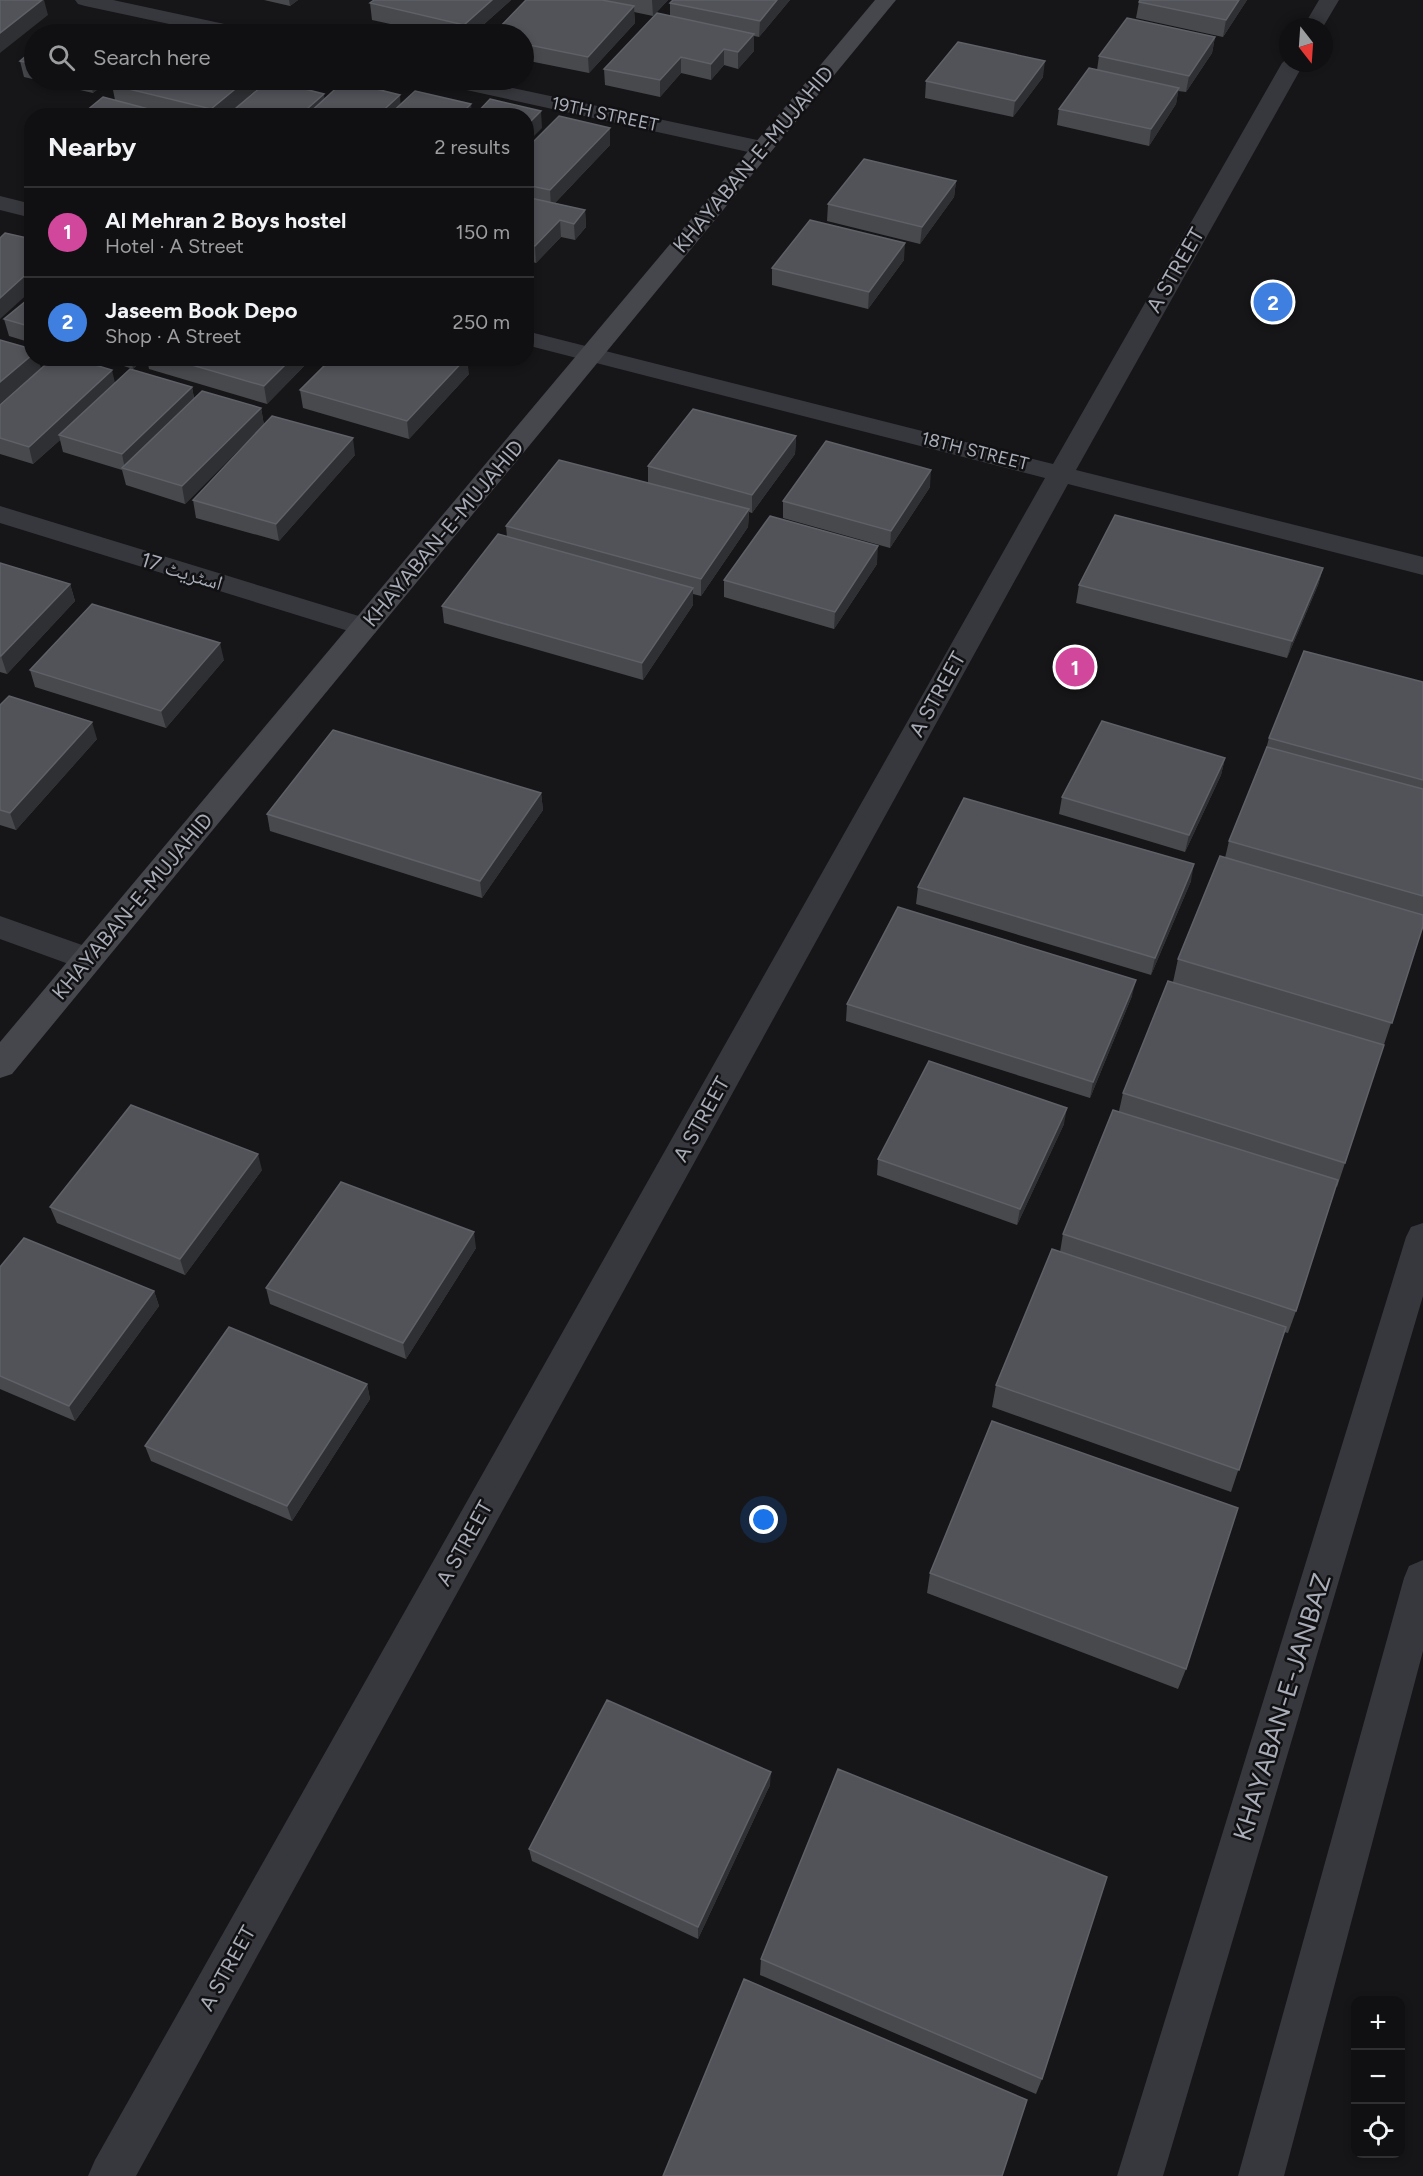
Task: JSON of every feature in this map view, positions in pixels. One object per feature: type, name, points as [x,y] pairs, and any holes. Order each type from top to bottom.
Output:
[{"type":"main road","name":"KHAYABAN-E-MUJAHID","points":[[0,1065],[886,0]]},
{"type":"street","points":[[85,0],[197,24]]},
{"type":"street","points":[[1318,18],[1329,0]]},
{"type":"street","name":"A STREET","points":[[111,2176],[1060,472],[1288,72]]},
{"type":"street","name":"19TH STREET","points":[[494,90],[762,148]]},
{"type":"street","points":[[0,203],[24,209]]},
{"type":"street","name":"18TH STREET","points":[[534,340],[1423,566]]},
{"type":"street","name":"اسٹریٹ 17","points":[[0,514],[365,627]]},
{"type":"street","points":[[0,927],[88,959]]},
{"type":"street","name":"KHAYABAN-E-JANBAZ","points":[[1140,2176],[1423,1237]]},
{"type":"street","points":[[1261,2176],[1423,1578]]},
{"type":"building","points":[[0,0],[42,0],[0,33]]},
{"type":"building","points":[[374,0],[492,0],[465,24],[370,3]]},
{"type":"building","points":[[526,0],[602,0],[634,6],[588,57],[534,46],[534,24],[503,24]]},
{"type":"building","points":[[673,0],[777,0],[760,21],[670,3]]},
{"type":"building","points":[[1140,0],[1239,0],[1226,20],[1139,2]]},
{"type":"building","points":[[657,13],[754,34],[738,52],[724,49],[711,64],[681,57],[660,80],[604,69]]},
{"type":"building","points":[[1127,18],[1215,37],[1189,76],[1099,56]]},
{"type":"building","points":[[958,42],[1045,61],[1015,101],[926,81]]},
{"type":"building","points":[[1089,68],[1179,88],[1151,129],[1059,109]]},
{"type":"building","points":[[133,90],[234,90],[212,108]]},
{"type":"building","points":[[257,90],[308,90],[324,94],[308,108],[236,108]]},
{"type":"building","points":[[334,90],[380,90],[400,95],[386,108],[315,108]]},
{"type":"building","points":[[415,91],[471,104],[467,108],[397,108]]},
{"type":"building","points":[[103,97],[145,108],[90,108]]},
{"type":"building","points":[[490,99],[528,108],[482,108]]},
{"type":"building","points":[[534,109],[541,111],[534,118]]},
{"type":"building","points":[[559,116],[610,128],[550,190],[534,187],[534,141]]},
{"type":"building","points":[[864,159],[956,181],[922,227],[828,204]]},
{"type":"building","points":[[534,199],[585,210],[574,224],[560,220],[535,246]]},
{"type":"building","points":[[810,220],[905,243],[869,292],[772,268]]},
{"type":"building","points":[[5,233],[24,237],[24,276],[0,298],[0,238]]},
{"type":"building","points":[[24,303],[24,325],[4,319]]},
{"type":"building","points":[[0,340],[24,347],[24,362],[0,382]]},
{"type":"building","points":[[44,366],[99,366],[112,370],[29,447],[0,438],[0,405]]},
{"type":"building","points":[[195,366],[284,366],[264,386]]},
{"type":"building","points":[[324,366],[459,366],[407,421],[300,390]]},
{"type":"building","points":[[130,369],[192,387],[122,454],[59,435]]},
{"type":"building","points":[[202,391],[261,408],[182,486],[122,468]]},
{"type":"building","points":[[693,409],[796,436],[752,495],[648,466]]},
{"type":"building","points":[[272,416],[353,438],[276,524],[193,500]]},
{"type":"building","points":[[826,441],[931,470],[891,531],[783,501]]},
{"type":"building","points":[[559,460],[749,509],[701,579],[506,526]]},
{"type":"building","points":[[1115,515],[1323,568],[1292,641],[1079,585]]},
{"type":"building","points":[[770,516],[878,546],[835,612],[724,580]]},
{"type":"building","points":[[498,534],[693,588],[642,663],[442,606]]},
{"type":"building","points":[[0,563],[70,584],[1,656],[0,656]]},
{"type":"building","points":[[92,604],[220,643],[161,711],[30,670]]},
{"type":"building","points":[[1304,651],[1423,682],[1423,780],[1269,738]]},
{"type":"building","points":[[9,696],[92,722],[10,813],[0,810],[0,705]]},
{"type":"building","points":[[1102,721],[1225,758],[1189,835],[1062,797]]},
{"type":"building","points":[[333,730],[541,793],[480,881],[267,814]]},
{"type":"building","points":[[1267,747],[1423,789],[1423,896],[1229,841]]},
{"type":"building","points":[[964,798],[1194,864],[1155,958],[918,887]]},
{"type":"building","points":[[1220,856],[1423,915],[1423,926],[1392,1023],[1178,959]]},
{"type":"building","points":[[898,907],[1136,980],[1093,1082],[847,1004]]},
{"type":"building","points":[[1168,981],[1384,1045],[1345,1163],[1123,1093]]},
{"type":"building","points":[[929,1061],[1067,1108],[1020,1209],[878,1159]]},
{"type":"building","points":[[131,1105],[258,1154],[180,1259],[50,1207]]},
{"type":"building","points":[[1113,1110],[1338,1180],[1296,1311],[1063,1234]]},
{"type":"building","points":[[341,1182],[474,1232],[403,1343],[266,1288]]},
{"type":"building","points":[[24,1238],[154,1291],[69,1406],[0,1376],[0,1267]]},
{"type":"building","points":[[1052,1249],[1286,1327],[1239,1470],[996,1385]]},
{"type":"building","points":[[229,1327],[367,1384],[287,1506],[145,1446]]},
{"type":"building","points":[[992,1421],[1238,1508],[1186,1669],[930,1573]]},
{"type":"building","points":[[607,1700],[771,1772],[698,1927],[529,1849]]},
{"type":"building","points":[[838,1769],[1107,1877],[1042,2079],[761,1959]]},
{"type":"building","points":[[744,1979],[1027,2100],[1002,2176],[663,2176]]},
{"type":"place","name":"Jaseem Book Depo","points":[[1273,302]]},
{"type":"place","name":"Al Mehran 2 Boys hostel","points":[[1075,667]]}]
